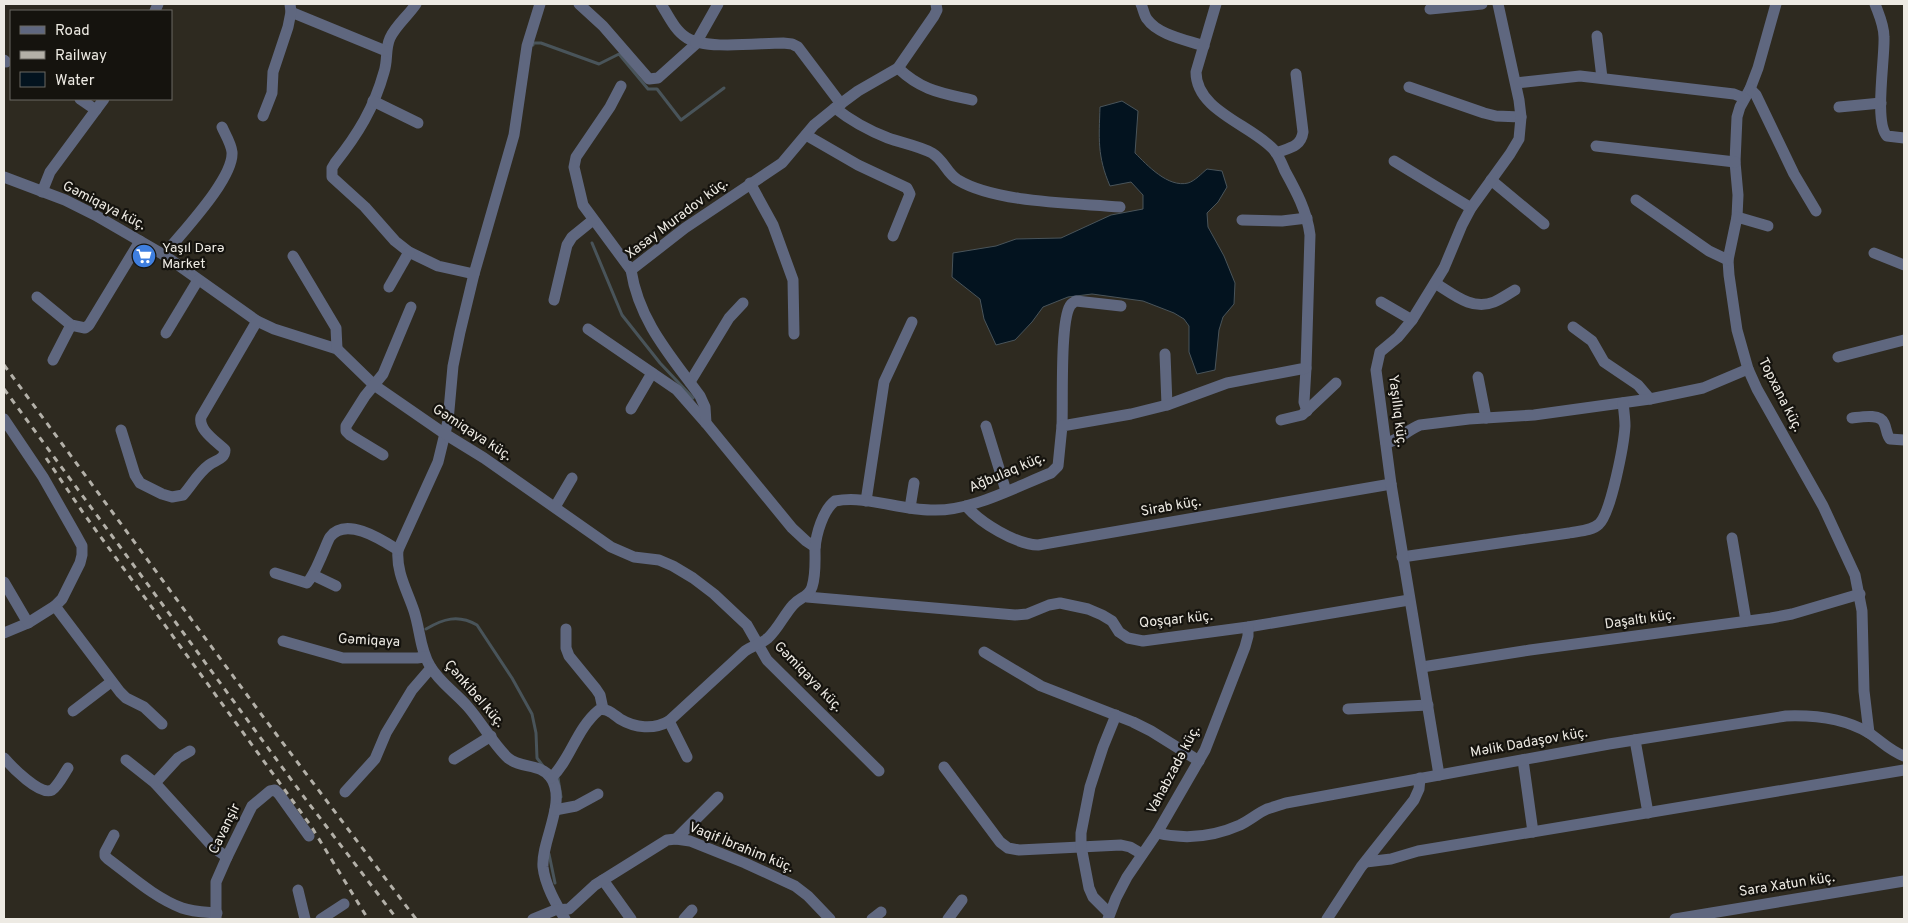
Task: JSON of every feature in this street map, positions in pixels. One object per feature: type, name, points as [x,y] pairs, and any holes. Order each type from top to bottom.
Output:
[{"type":"street","points":[[416,4],[396,27],[386,51],[384,72],[374,101],[362,126],[332,168],[332,177],[365,207],[395,240],[409,252],[438,266],[474,274]]},
{"type":"street","points":[[275,573],[304,583],[309,581],[330,537],[340,529],[358,530],[379,538],[398,550],[438,462],[445,434],[455,357],[474,274],[514,135],[525,58],[540,4]]},
{"type":"street","points":[[578,4],[603,26],[650,79],[658,78],[697,43],[718,4]]},
{"type":"street","points":[[661,4],[677,30],[685,38],[697,43],[716,45],[792,44],[798,47],[844,115],[885,136],[932,154],[959,181],[984,190],[1020,198],[1120,207]]},
{"type":"street","name":"Xasay Muradov küç.","points":[[815,547],[792,528],[706,423],[705,407],[700,396],[648,322],[637,300],[631,270],[685,228],[782,163],[814,124],[858,91],[898,68],[934,16],[937,10],[936,4]]},
{"type":"street","points":[[1141,4],[1147,19],[1154,26],[1164,32],[1204,46]]},
{"type":"street","points":[[1216,4],[1196,72],[1196,81],[1200,90],[1229,118],[1269,145],[1276,152],[1307,218],[1310,235],[1304,402],[1307,411]]},
{"type":"street","points":[[1430,10],[1482,4]]},
{"type":"street","name":"Yaşıllıq küç.","points":[[1439,775],[1402,557],[1376,370],[1380,352],[1398,337],[1412,320],[1436,283],[1471,208],[1516,146],[1521,128],[1521,117],[1516,83],[1498,4]]},
{"type":"street","name":"Topxana küç.","points":[[1776,4],[1758,68],[1737,117],[1735,162],[1738,195],[1737,217],[1728,260],[1737,330],[1748,369],[1823,506],[1847,554],[1855,575],[1862,611],[1864,691],[1869,733]]},
{"type":"street","points":[[1875,4],[1883,25],[1884,36],[1881,103],[1882,127],[1887,136],[1904,138]]},
{"type":"street","points":[[263,116],[272,93],[272,72],[288,26],[290,8],[386,51]]},
{"type":"street","points":[[1597,36],[1602,78]]},
{"type":"street","points":[[898,68],[910,80],[923,87],[972,100]]},
{"type":"street","points":[[1276,152],[1298,144],[1302,139],[1303,132],[1296,74]]},
{"type":"street","points":[[1516,83],[1580,76],[1756,95],[1794,174],[1816,211]]},
{"type":"street","points":[[621,86],[610,107],[576,157],[574,167],[583,206],[631,270]]},
{"type":"street","points":[[1410,87],[1484,113],[1496,116],[1521,117]]},
{"type":"street","points":[[81,100],[96,110]]},
{"type":"street","points":[[42,192],[50,172],[103,100]]},
{"type":"street","points":[[374,101],[418,123]]},
{"type":"street","points":[[1839,107],[1881,103]]},
{"type":"street","points":[[164,255],[212,198],[230,162],[232,153],[222,127]]},
{"type":"street","points":[[806,135],[858,165],[907,188],[910,194],[893,236]]},
{"type":"street","points":[[1596,146],[1735,162]]},
{"type":"street","points":[[1394,161],[1471,208]]},
{"type":"street","name":"Gəmiqaya küç.","points":[[4,177],[65,200],[96,215],[164,255],[256,321],[337,349],[374,385],[611,547],[634,557],[659,560],[694,578],[714,594],[747,626],[767,660],[879,771]]},
{"type":"street","points":[[1492,180],[1544,224]]},
{"type":"street","points":[[750,183],[773,225],[793,280],[794,334]]},
{"type":"street","points":[[1636,200],[1709,251],[1728,260]]},
{"type":"street","points":[[1737,217],[1768,226]]},
{"type":"street","points":[[1242,220],[1282,221],[1307,218]]},
{"type":"street","points":[[554,300],[567,245],[572,237],[593,220]]},
{"type":"street","points":[[36,297],[71,325],[85,328],[140,241]]},
{"type":"street","points":[[388,287],[409,252]]},
{"type":"street","points":[[1874,253],[1904,265]]},
{"type":"street","points":[[293,256],[336,328],[337,349]]},
{"type":"street","points":[[166,333],[198,280]]},
{"type":"street","points":[[1436,283],[1462,300],[1473,304],[1494,302],[1515,290]]},
{"type":"street","points":[[1121,306],[1076,301],[1070,306],[1066,320],[1064,345],[1062,426],[1131,414],[1167,405],[1227,383],[1306,368]]},
{"type":"street","points":[[1381,302],[1412,320]]},
{"type":"street","points":[[690,382],[729,318],[743,304]]},
{"type":"street","points":[[383,455],[346,431],[346,426],[383,374],[411,307]]},
{"type":"street","points":[[121,430],[135,475],[140,482],[162,494],[172,497],[183,495],[202,470],[225,454],[225,450],[202,427],[201,417],[256,321]]},
{"type":"street","points":[[866,501],[884,382],[912,322]]},
{"type":"street","points":[[53,360],[71,325]]},
{"type":"street","points":[[1573,327],[1592,341],[1604,362],[1638,385],[1650,399]]},
{"type":"street","points":[[588,329],[677,390],[706,423]]},
{"type":"street","points":[[1838,358],[1904,340]]},
{"type":"street","points":[[1165,354],[1167,405]]},
{"type":"street","points":[[1386,442],[1394,441],[1412,428],[1420,425],[1534,415],[1650,399],[1703,388],[1748,369]]},
{"type":"street","points":[[631,409],[652,373]]},
{"type":"street","points":[[1478,377],[1486,418]]},
{"type":"street","points":[[1280,420],[1302,415],[1336,383]]},
{"type":"street","points":[[1402,557],[1569,533],[1591,528],[1599,524],[1609,504],[1622,446],[1625,426],[1623,403]]},
{"type":"street","points":[[1852,418],[1870,416],[1880,418],[1884,421],[1890,439],[1904,440]]},
{"type":"street","points":[[4,419],[42,478],[82,546],[80,563],[62,599],[55,606],[28,622],[4,633]]},
{"type":"street","points":[[986,426],[1006,491]]},
{"type":"street","name":"Ağbulaq küç.","points":[[807,596],[812,588],[815,547],[830,504],[842,499],[937,510],[966,506],[1051,473],[1056,469],[1062,426]]},
{"type":"street","points":[[555,507],[572,478]]},
{"type":"street","points":[[910,508],[914,483]]},
{"type":"street","name":"Sirab küç.","points":[[966,506],[1014,540],[1038,545],[1391,484]]},
{"type":"street","points":[[1732,538],[1746,621]]},
{"type":"street","name":"Çənkibel küç.","points":[[398,550],[398,568],[414,611],[425,657],[431,668],[468,707],[511,760],[535,767],[551,778]]},
{"type":"street","points":[[313,575],[336,586]]},
{"type":"street","points":[[4,582],[28,622]]},
{"type":"street","name":"Daşaltı küç.","points":[[1422,667],[1530,650],[1792,614],[1860,594]]},
{"type":"street","points":[[566,629],[566,648],[569,656],[600,695],[603,709],[621,720],[645,727],[653,727],[669,721],[745,651],[771,635],[793,604],[807,596]]},
{"type":"street","name":"Qoşqar küç.","points":[[807,596],[1015,615],[1027,614],[1049,605],[1060,603],[1102,615],[1112,622],[1119,632],[1135,640],[1143,641],[1248,627],[1409,600]]},
{"type":"street","points":[[55,606],[126,698],[144,707],[162,724]]},
{"type":"street","name":"Vahabzadə küç.","points":[[1109,916],[1142,854],[1157,833],[1199,761],[1246,646],[1248,627]]},
{"type":"street","name":"Gəmiqaya","points":[[283,641],[342,658],[425,657]]},
{"type":"street","points":[[984,652],[1041,686],[1151,731],[1199,761]]},
{"type":"street","points":[[345,792],[375,759],[386,733],[412,690],[431,668]]},
{"type":"street","points":[[73,712],[112,682]]},
{"type":"street","points":[[1348,709],[1428,706]]},
{"type":"street","points":[[562,914],[549,889],[543,867],[555,810],[556,790],[551,778],[558,772],[582,728],[595,713],[603,709]]},
{"type":"street","name":"Məlik Dadaşov küç.","points":[[1157,833],[1189,838],[1204,836],[1223,832],[1242,824],[1266,810],[1286,803],[1635,740],[1786,716],[1808,715],[1834,719],[1869,733],[1892,752],[1904,756]]},
{"type":"street","points":[[1109,916],[1093,897],[1089,888],[1081,846],[1081,833],[1090,787],[1103,746],[1116,716]]},
{"type":"street","points":[[669,721],[687,757]]},
{"type":"street","points":[[454,759],[491,736]]},
{"type":"street","points":[[1635,740],[1648,813]]},
{"type":"street","points":[[155,783],[173,762],[190,752]]},
{"type":"street","points":[[4,758],[15,770],[41,790],[48,791],[54,789],[68,768]]},
{"type":"street","points":[[126,760],[155,783],[214,848],[227,857]]},
{"type":"street","points":[[1523,760],[1533,832]]},
{"type":"street","points":[[944,767],[1000,842],[1008,848],[1019,850],[1121,845],[1130,847],[1142,854]]},
{"type":"street","points":[[1366,862],[1391,859],[1418,851],[1904,770]]},
{"type":"street","points":[[1327,919],[1346,889],[1414,800],[1419,789],[1420,778]]},
{"type":"street","name":"Cavanşir","points":[[216,916],[216,882],[247,813],[256,801],[274,790],[279,794],[309,836]]},
{"type":"street","points":[[555,810],[576,806],[598,794]]},
{"type":"street","points":[[676,838],[718,798]]},
{"type":"street","points":[[114,835],[105,852],[105,856],[108,859],[152,891],[181,908],[216,916]]},
{"type":"street","name":"Vaqif İbrahim küç.","points":[[534,919],[546,913],[562,914],[603,880],[667,840],[676,838],[690,841],[745,863],[795,886],[808,896],[830,919]]},
{"type":"street","points":[[603,880],[631,919]]},
{"type":"street","name":"Sara Xatun küç.","points":[[1675,919],[1904,881]]},
{"type":"street","points":[[298,890],[305,919]]},
{"type":"street","points":[[948,919],[962,900]]},
{"type":"street","points":[[321,919],[344,904]]},
{"type":"street","points":[[684,919],[692,910]]},
{"type":"water","points":[[1122,101],[1138,111],[1135,153],[1158,174],[1180,184],[1191,182],[1207,169],[1222,171],[1227,187],[1218,202],[1207,213],[1208,227],[1224,256],[1235,283],[1234,304],[1223,317],[1219,330],[1215,370],[1197,374],[1189,352],[1189,326],[1184,319],[1143,301],[1092,294],[1068,297],[1043,307],[1015,340],[996,345],[984,319],[980,299],[952,277],[953,253],[996,246],[1016,239],[1061,238],[1111,215],[1143,209],[1143,195],[1131,182],[1110,186],[1101,156],[1099,138],[1100,107]]},
{"type":"waterway","points":[[533,45],[533,43],[541,43],[599,64],[619,54],[648,89],[657,89],[681,120],[724,88]]},
{"type":"waterway","points":[[592,243],[622,315],[660,363],[693,398]]},
{"type":"waterway","points":[[426,629],[451,619],[463,620],[477,625],[512,678],[532,714],[536,733],[537,758],[543,766]]},
{"type":"waterway","points":[[558,778],[561,797]]},
{"type":"waterway","points":[[549,854],[555,883]]},
{"type":"railway","points":[[4,365],[264,718],[416,919]]},
{"type":"railway","points":[[4,389],[307,801],[397,919]]},
{"type":"railway","points":[[46,458],[84,514],[311,826],[368,919]]},
{"type":"place","name":"Yaşıl Dərə Market","points":[[144,256]]}]
